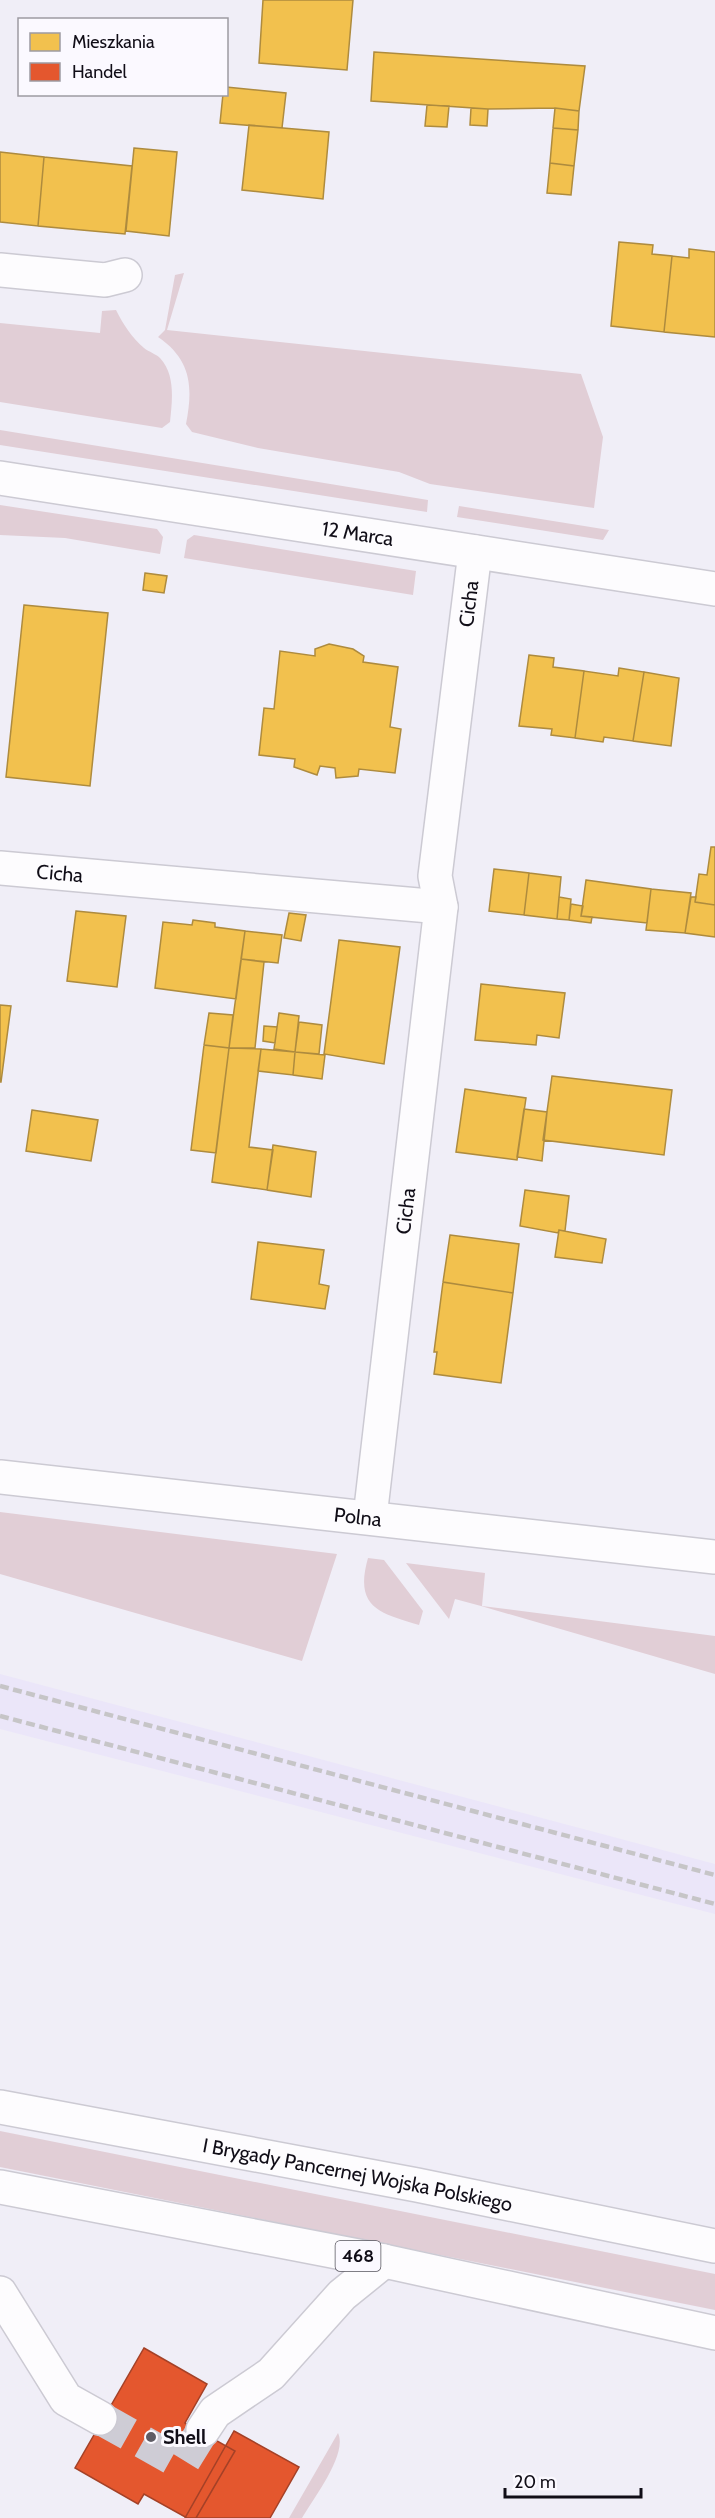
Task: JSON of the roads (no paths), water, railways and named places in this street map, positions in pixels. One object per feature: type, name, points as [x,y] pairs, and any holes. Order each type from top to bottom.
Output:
[{"type":"street","points":[[0,270],[105,280],[125,275]]},
{"type":"street","name":"12 Marca","points":[[0,478],[715,589]]},
{"type":"street","name":"Cicha","points":[[370,1517],[441,907],[435,876],[475,552]]},
{"type":"street","name":"Cicha","points":[[0,868],[441,907]]},
{"type":"street","name":"Polna","points":[[0,1477],[715,1557]]},
{"type":"street","name":"I Brygady Pancernej Wojska Polskiego","points":[[0,2107],[417,2185],[715,2246]]},
{"type":"street","name":"468","points":[[0,2187],[384,2261],[715,2333]]},
{"type":"street","points":[[203,2430],[215,2412],[271,2374],[342,2295],[384,2261]]},
{"type":"street","points":[[0,2294],[66,2399],[100,2418]]},
{"type":"tunnel","points":[[100,2418],[182,2464],[203,2430]]},
{"type":"railway","points":[[0,1686],[715,1875]]},
{"type":"railway","points":[[0,1716],[715,1904]]},
{"type":"place","name":"Shell","points":[[151,2437]]}]
